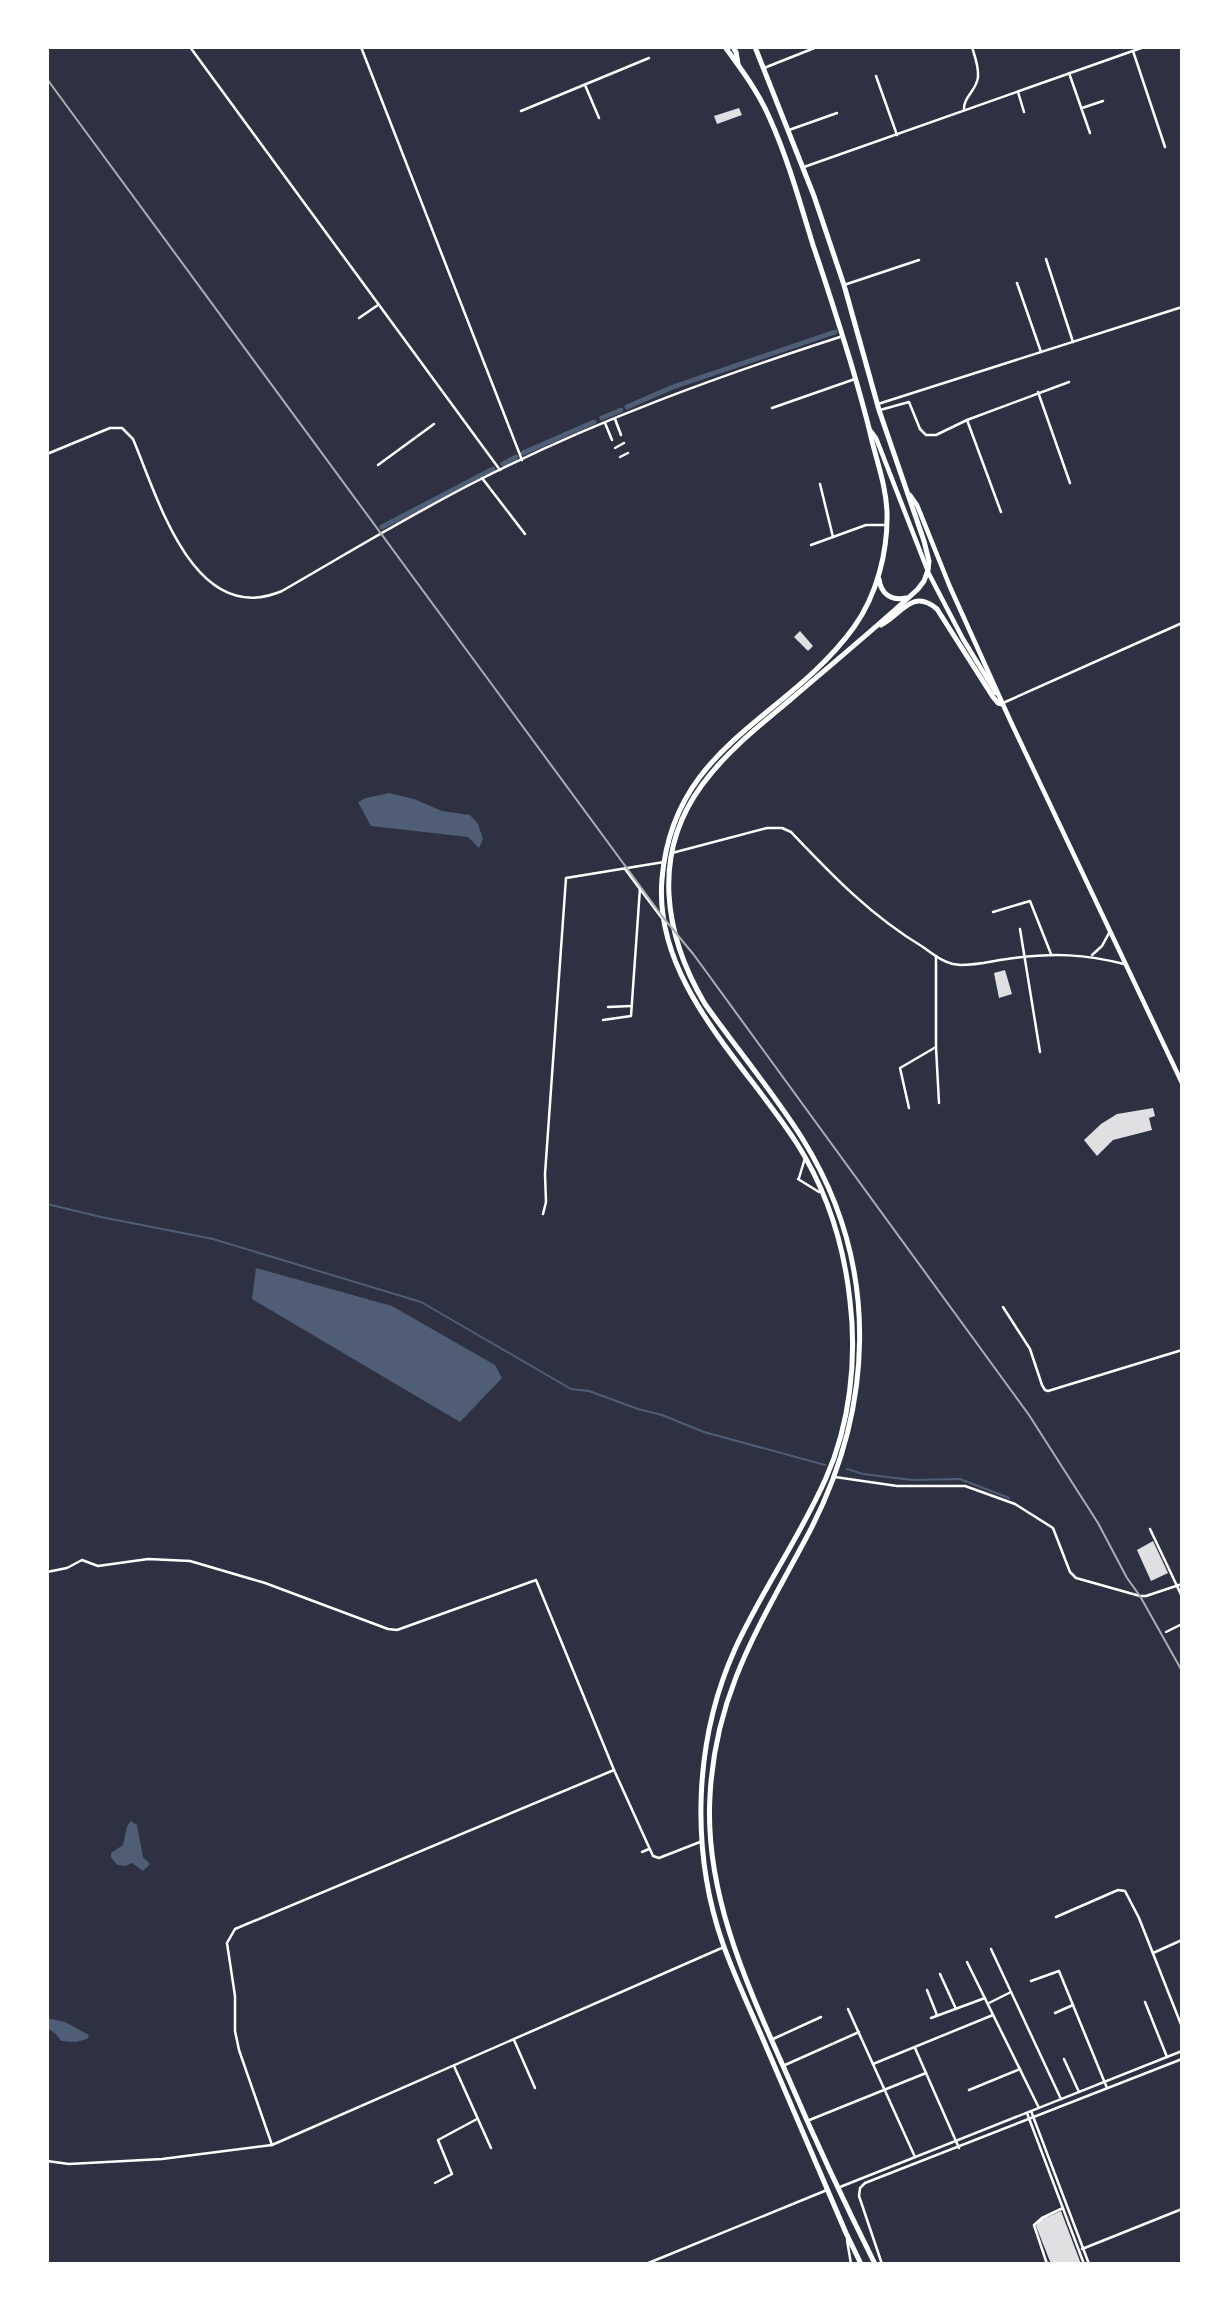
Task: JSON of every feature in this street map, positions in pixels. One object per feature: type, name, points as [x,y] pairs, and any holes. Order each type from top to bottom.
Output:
[{"type":"highway","points":[[725,47],[760,99],[774,130],[802,206],[856,379],[883,481],[887,525],[878,581],[887,596],[904,599],[912,595]]},
{"type":"highway","points":[[733,47],[738,65]]},
{"type":"highway","points":[[755,47],[803,167],[844,285],[878,407],[929,561],[925,581],[912,595],[720,763],[693,800],[677,836],[670,871],[669,911],[685,967],[705,1004],[801,1137],[822,1177],[841,1224],[853,1269],[860,1327],[856,1394],[844,1450],[817,1518],[737,1670],[723,1710],[712,1763],[709,1821],[718,1893],[733,1944],[771,2040],[837,2189],[875,2264]]},
{"type":"highway","points":[[861,2264],[724,1947],[708,1886],[702,1841],[701,1799],[712,1719],[734,1651],[834,1473],[836,1450],[850,1391],[853,1328],[847,1276],[823,1194],[805,1158],[695,1000],[678,969],[668,943],[661,898],[664,862],[673,825],[693,786],[720,753],[816,669],[840,644],[864,610],[879,572]]},
{"type":"highway","points":[[872,629],[887,622],[910,603],[930,603],[937,609],[993,697],[1004,705]]},
{"type":"main road","points":[[870,430],[876,438],[914,540],[945,607],[1004,705]]},
{"type":"main road","points":[[909,494],[917,505],[950,587],[1109,933],[1182,1083]]},
{"type":"street","points":[[190,47],[500,470]]},
{"type":"street","points":[[361,47],[522,460]]},
{"type":"street","points":[[764,68],[817,47]]},
{"type":"street","points":[[964,110],[964,103],[978,78],[972,47]]},
{"type":"street","points":[[803,167],[1144,47]]},
{"type":"street","points":[[1133,51],[1166,148]]},
{"type":"street","points":[[521,111],[649,58]]},
{"type":"street","points":[[1069,73],[1090,133]]},
{"type":"street","points":[[876,76],[897,135]]},
{"type":"street","points":[[585,85],[599,118]]},
{"type":"street","points":[[1018,91],[1024,112]]},
{"type":"street","points":[[1082,108],[1103,101]]},
{"type":"street","points":[[789,130],[837,113]]},
{"type":"street","points":[[1046,258],[1073,342]]},
{"type":"street","points":[[844,285],[919,260]]},
{"type":"street","points":[[1017,283],[1041,352]]},
{"type":"street","points":[[359,318],[378,305]]},
{"type":"street","points":[[878,407],[1182,307]]},
{"type":"street","points":[[47,454],[110,428],[122,428],[133,439],[173,534],[187,558],[205,578],[223,590],[248,599],[266,597],[282,591],[482,478],[673,394],[843,336]]},
{"type":"street","points":[[772,408],[856,379]]},
{"type":"street","points":[[878,407],[909,402],[920,429],[926,435],[936,435],[967,420],[1069,382]]},
{"type":"street","points":[[1038,392],[1070,483]]},
{"type":"street","points":[[615,419],[621,435]]},
{"type":"street","points":[[967,420],[1001,512]]},
{"type":"street","points":[[605,423],[612,440]]},
{"type":"street","points":[[378,465],[434,424]]},
{"type":"street","points":[[610,435],[620,430]]},
{"type":"street","points":[[615,448],[624,443]]},
{"type":"street","points":[[620,457],[628,453]]},
{"type":"street","points":[[482,478],[526,534]]},
{"type":"street","points":[[820,484],[833,537]]},
{"type":"street","points":[[811,545],[866,526],[887,525]]},
{"type":"street","points":[[1004,705],[1182,623]]},
{"type":"street","points":[[672,853],[767,828],[787,830],[846,889],[886,924],[945,961],[962,965],[1051,954],[1092,956],[1124,964]]},
{"type":"street","points":[[543,1214],[546,1208],[545,1174],[566,878],[664,862]]},
{"type":"street","points":[[625,869],[663,919]]},
{"type":"street","points":[[603,1020],[630,1018],[640,888]]},
{"type":"street","points":[[993,912],[1030,901],[1051,954]]},
{"type":"street","points":[[1020,929],[1040,1052]]},
{"type":"street","points":[[1092,956],[1109,933]]},
{"type":"street","points":[[936,956],[939,1102]]},
{"type":"street","points":[[608,1007],[631,1006]]},
{"type":"street","points":[[909,1108],[900,1068],[936,1047]]},
{"type":"street","points":[[805,1158],[797,1180],[823,1194]]},
{"type":"street","points":[[1003,1307],[1030,1349],[1042,1385],[1048,1391],[1182,1350]]},
{"type":"street","points":[[834,1473],[897,1486],[965,1486],[1016,1504],[1053,1528],[1070,1572],[1076,1578],[1140,1596],[1152,1595],[1182,1584]]},
{"type":"street","points":[[1150,1529],[1182,1597]]},
{"type":"street","points":[[47,1572],[67,1568],[82,1560],[98,1566],[148,1559],[190,1561],[265,1583],[394,1630],[536,1580],[614,1770],[653,1856],[659,1858],[702,1841]]},
{"type":"street","points":[[1166,1632],[1182,1624]]},
{"type":"street","points":[[272,2145],[235,2031],[235,1996],[227,1942],[235,1929],[614,1770]]},
{"type":"street","points":[[642,1852],[649,1849]]},
{"type":"street","points":[[1056,1917],[1121,1889],[1125,1891],[1139,1918],[1182,2027]]},
{"type":"street","points":[[1152,1954],[1182,1940]]},
{"type":"street","points":[[47,2161],[69,2164],[162,2159],[272,2145],[724,1947]]},
{"type":"street","points":[[991,1950],[1061,2099]]},
{"type":"street","points":[[967,1962],[1039,2108]]},
{"type":"street","points":[[1031,1981],[1059,1971],[1107,2088]]},
{"type":"street","points":[[940,1974],[956,2009]]},
{"type":"street","points":[[927,1990],[937,2015]]},
{"type":"street","points":[[987,2003],[1011,1992]]},
{"type":"street","points":[[931,2018],[985,1998]]},
{"type":"street","points":[[1145,2002],[1167,2057]]},
{"type":"street","points":[[1055,2013],[1073,2005]]},
{"type":"street","points":[[848,2009],[915,2157]]},
{"type":"street","points":[[873,2064],[993,2015]]},
{"type":"street","points":[[771,2040],[821,2017]]},
{"type":"street","points":[[783,2066],[859,2032]]},
{"type":"street","points":[[514,2039],[535,2088]]},
{"type":"street","points":[[915,2047],[959,2148]]},
{"type":"street","points":[[837,2189],[1182,2051]]},
{"type":"street","points":[[1064,2059],[1079,2092]]},
{"type":"street","points":[[882,2264],[859,2196],[860,2188],[865,2183],[1182,2059]]},
{"type":"street","points":[[454,2066],[491,2148]]},
{"type":"street","points":[[969,2090],[1020,2069]]},
{"type":"street","points":[[807,2121],[926,2073]]},
{"type":"street","points":[[1029,2112],[1084,2264]]},
{"type":"street","points":[[435,2183],[452,2174],[439,2140],[477,2119]]},
{"type":"street","points":[[1032,2119],[1063,2208],[1089,2264]]},
{"type":"street","points":[[646,2264],[827,2190]]},
{"type":"street","points":[[1047,2264],[1034,2225],[1063,2208]]},
{"type":"street","points":[[1081,2250],[1182,2209]]},
{"type":"street","points":[[846,2233],[851,2264]]},
{"type":"water","points":[[389,793],[414,799],[442,811],[470,815],[478,824],[483,839],[479,848],[468,837],[371,826],[358,802]]},
{"type":"water","points":[[256,1268],[392,1306],[495,1365],[502,1378],[460,1422],[252,1299]]},
{"type":"water","points":[[131,1821],[137,1825],[143,1857],[150,1864],[143,1871],[132,1863],[117,1865],[111,1857],[111,1853],[123,1845],[127,1826]]},
{"type":"water","points":[[47,2018],[65,2022],[89,2035],[87,2039],[76,2042],[61,2041],[47,2028]]},
{"type":"building","points":[[739,108],[742,115],[717,124],[714,116]]},
{"type":"building","points":[[800,631],[813,646],[808,651],[794,637]]},
{"type":"building","points":[[1005,970],[1012,994],[999,998],[994,973]]},
{"type":"building","points":[[1153,1108],[1155,1116],[1149,1118],[1152,1130],[1113,1140],[1097,1156],[1084,1140],[1117,1114]]},
{"type":"building","points":[[1153,1541],[1168,1573],[1151,1581],[1137,1550]]},
{"type":"building","points":[[1061,2211],[1081,2264],[1051,2264],[1036,2226],[1038,2221]]},
{"type":"waterway","points":[[627,407],[673,387],[835,332]]},
{"type":"waterway","points":[[602,418],[621,410]]},
{"type":"waterway","points":[[523,453],[594,422]]},
{"type":"waterway","points":[[503,464],[516,457]]},
{"type":"waterway","points":[[382,527],[493,469]]},
{"type":"waterway","points":[[47,1204],[213,1239],[421,1302],[571,1389],[589,1391],[704,1432],[825,1465]]},
{"type":"waterway","points":[[847,1469],[863,1474],[912,1480],[960,1479],[1009,1498]]},
{"type":"railway","points":[[47,79],[662,916],[694,955],[1029,1415],[1098,1523],[1182,1671]]}]
